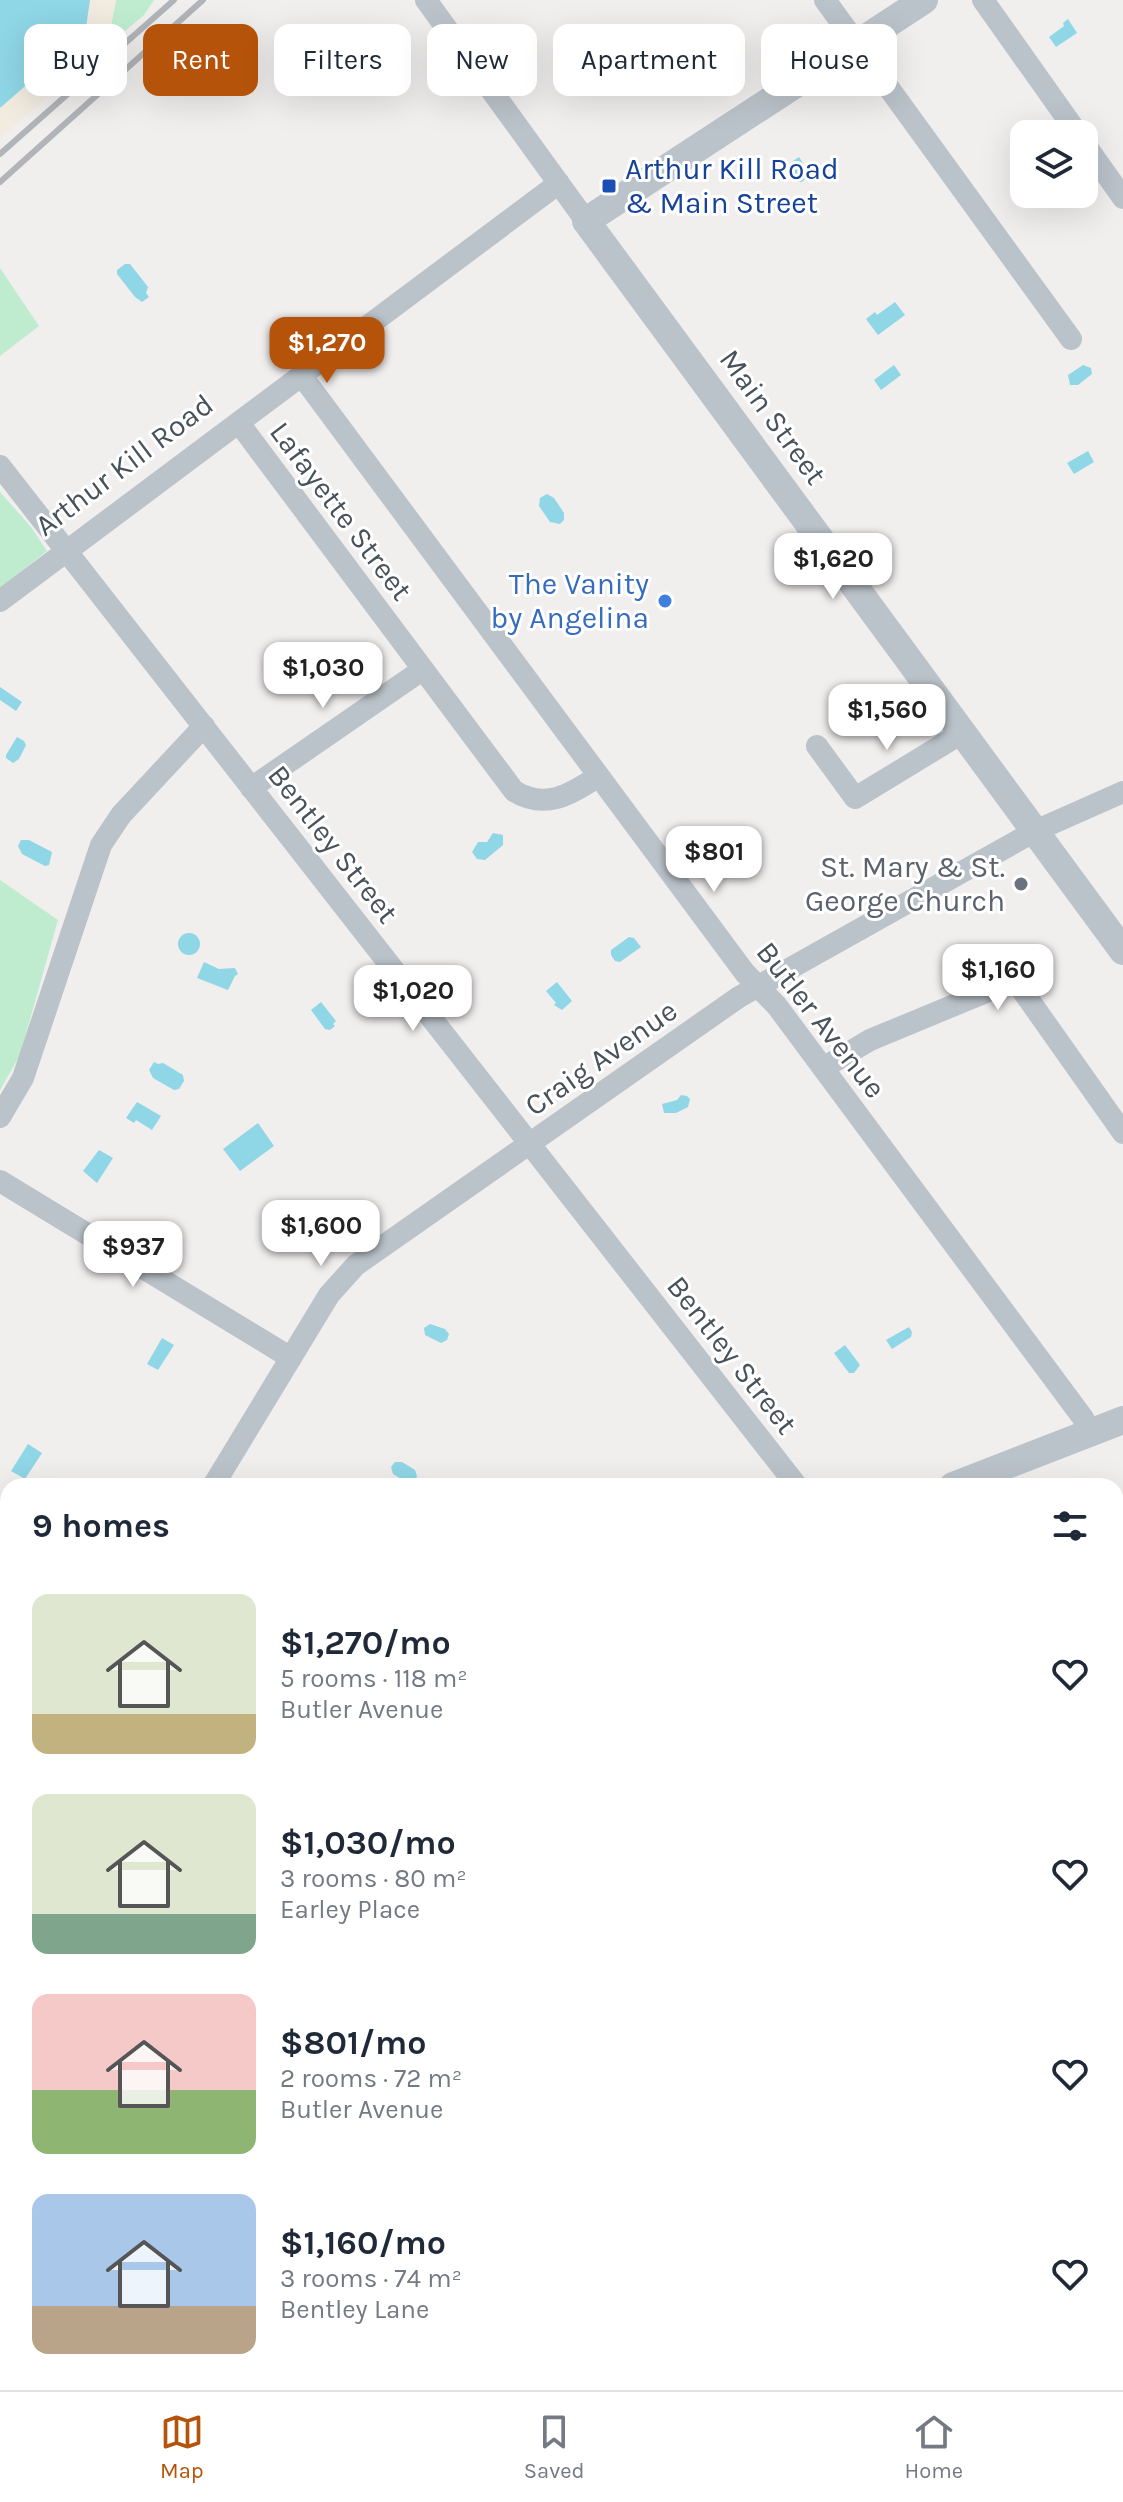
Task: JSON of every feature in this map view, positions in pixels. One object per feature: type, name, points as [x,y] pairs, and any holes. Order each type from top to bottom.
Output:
[{"type":"street","points":[[825,0],[842,24]]},
{"type":"street","points":[[887,24],[924,0]]},
{"type":"street","points":[[983,0],[1068,120]]},
{"type":"street","name":"Main Street","points":[[433,3],[586,221],[1123,951]]},
{"type":"street","points":[[586,221],[777,96]]},
{"type":"street","points":[[894,96],[1071,339]]},
{"type":"street","points":[[1098,163],[1123,198]]},
{"type":"street","name":"Arthur Kill Road","points":[[0,601],[559,183]]},
{"type":"street","name":"Butler Avenue","points":[[302,376],[597,777],[745,973],[777,1006],[1083,1418],[1090,1433]]},
{"type":"street","name":"Lafayette Street","points":[[239,423],[514,791],[528,800],[548,801],[567,796],[597,777]]},
{"type":"street","name":"Bentley Street","points":[[0,466],[791,1478]]},
{"type":"street","points":[[251,788],[422,670]]},
{"type":"street","points":[[0,1117],[23,1078],[101,845],[121,815],[204,726]]},
{"type":"street","points":[[817,746],[855,798],[962,733]]},
{"type":"street","name":"Craig Avenue","points":[[218,1478],[329,1295],[345,1274],[758,986],[1035,831],[1123,792]]},
{"type":"street","points":[[823,1068],[879,1036],[1015,980],[1123,1133]]},
{"type":"street","points":[[0,1181],[291,1358]]},
{"type":"street","points":[[980,1478],[1123,1420]]},
{"type":"green space","points":[[116,0],[154,0],[144,15],[127,29],[127,24],[111,24]]},
{"type":"green space","points":[[0,268],[39,326],[0,356]]},
{"type":"green space","points":[[0,492],[31,527],[47,551],[0,588]]},
{"type":"green space","points":[[0,880],[58,920],[20,1055],[0,1090]]},
{"type":"sand","points":[[90,0],[116,0],[111,24],[86,24]]},
{"type":"sand","points":[[24,87],[24,96],[49,96],[0,138],[0,108]]},
{"type":"water","points":[[0,0],[90,0],[86,24],[24,24],[24,87],[0,108]]},
{"type":"water","points":[[1068,19],[1077,33],[1056,47],[1049,37]]},
{"type":"water","points":[[799,157],[810,174],[802,182],[798,182],[787,165]]},
{"type":"water","points":[[130,264],[148,287],[146,293],[149,297],[142,302],[117,274],[117,270]]},
{"type":"water","points":[[895,302],[905,315],[878,335],[866,319]]},
{"type":"water","points":[[894,365],[901,375],[881,390],[874,380]]},
{"type":"water","points":[[1083,365],[1091,368],[1092,374],[1078,385],[1070,385],[1068,375]]},
{"type":"water","points":[[1088,451],[1094,462],[1074,474],[1067,463]]},
{"type":"water","points":[[547,494],[554,498],[564,513],[560,524],[550,522],[539,506],[540,498]]},
{"type":"water","points":[[0,687],[22,702],[16,711],[0,700]]},
{"type":"water","points":[[17,737],[26,745],[19,759],[13,763],[6,755]]},
{"type":"water","points":[[493,833],[503,835],[503,845],[485,860],[477,859],[472,852],[478,842],[487,842]]},
{"type":"water","points":[[21,840],[29,840],[52,852],[49,865],[45,866],[22,854],[18,846]]},
{"type":"water","points":[[189,933],[197,936],[200,944],[197,952],[189,955],[181,952],[178,944],[181,936]]},
{"type":"water","points":[[629,937],[634,938],[641,947],[620,962],[615,961],[611,950]]},
{"type":"water","points":[[204,962],[219,969],[235,968],[238,974],[228,990],[197,978]]},
{"type":"water","points":[[557,982],[572,1001],[562,1010],[554,1005],[556,1003],[546,991]]},
{"type":"water","points":[[321,1002],[336,1021],[330,1030],[325,1029],[311,1010]]},
{"type":"water","points":[[154,1062],[163,1063],[183,1075],[184,1081],[179,1089],[174,1090],[153,1078],[149,1070]]},
{"type":"water","points":[[681,1095],[690,1099],[688,1107],[676,1113],[664,1113],[662,1104],[677,1100]]},
{"type":"water","points":[[137,1102],[161,1116],[152,1130],[126,1118]]},
{"type":"water","points":[[258,1123],[274,1146],[240,1171],[223,1149]]},
{"type":"water","points":[[99,1150],[113,1158],[97,1183],[83,1171]]},
{"type":"water","points":[[430,1324],[445,1329],[449,1334],[447,1340],[441,1343],[425,1335],[424,1328]]},
{"type":"water","points":[[909,1327],[911,1337],[892,1349],[886,1340]]},
{"type":"water","points":[[162,1338],[174,1345],[158,1370],[147,1364]]},
{"type":"water","points":[[845,1345],[860,1365],[854,1373],[849,1373],[834,1353]]},
{"type":"water","points":[[28,1444],[42,1453],[26,1478],[11,1471]]},
{"type":"water","points":[[395,1462],[402,1462],[415,1470],[417,1476],[400,1478],[393,1474],[391,1467]]},
{"type":"railway","points":[[0,154],[174,0]]},
{"type":"railway","points":[[0,182],[203,0]]},
{"type":"place","name":"Arthur Kill Road & Main Street","points":[[609,186]]},
{"type":"place","name":"The Vanity by Angelina","points":[[665,601]]},
{"type":"place","name":"St. Mary & St. George Church","points":[[1021,884]]}]
